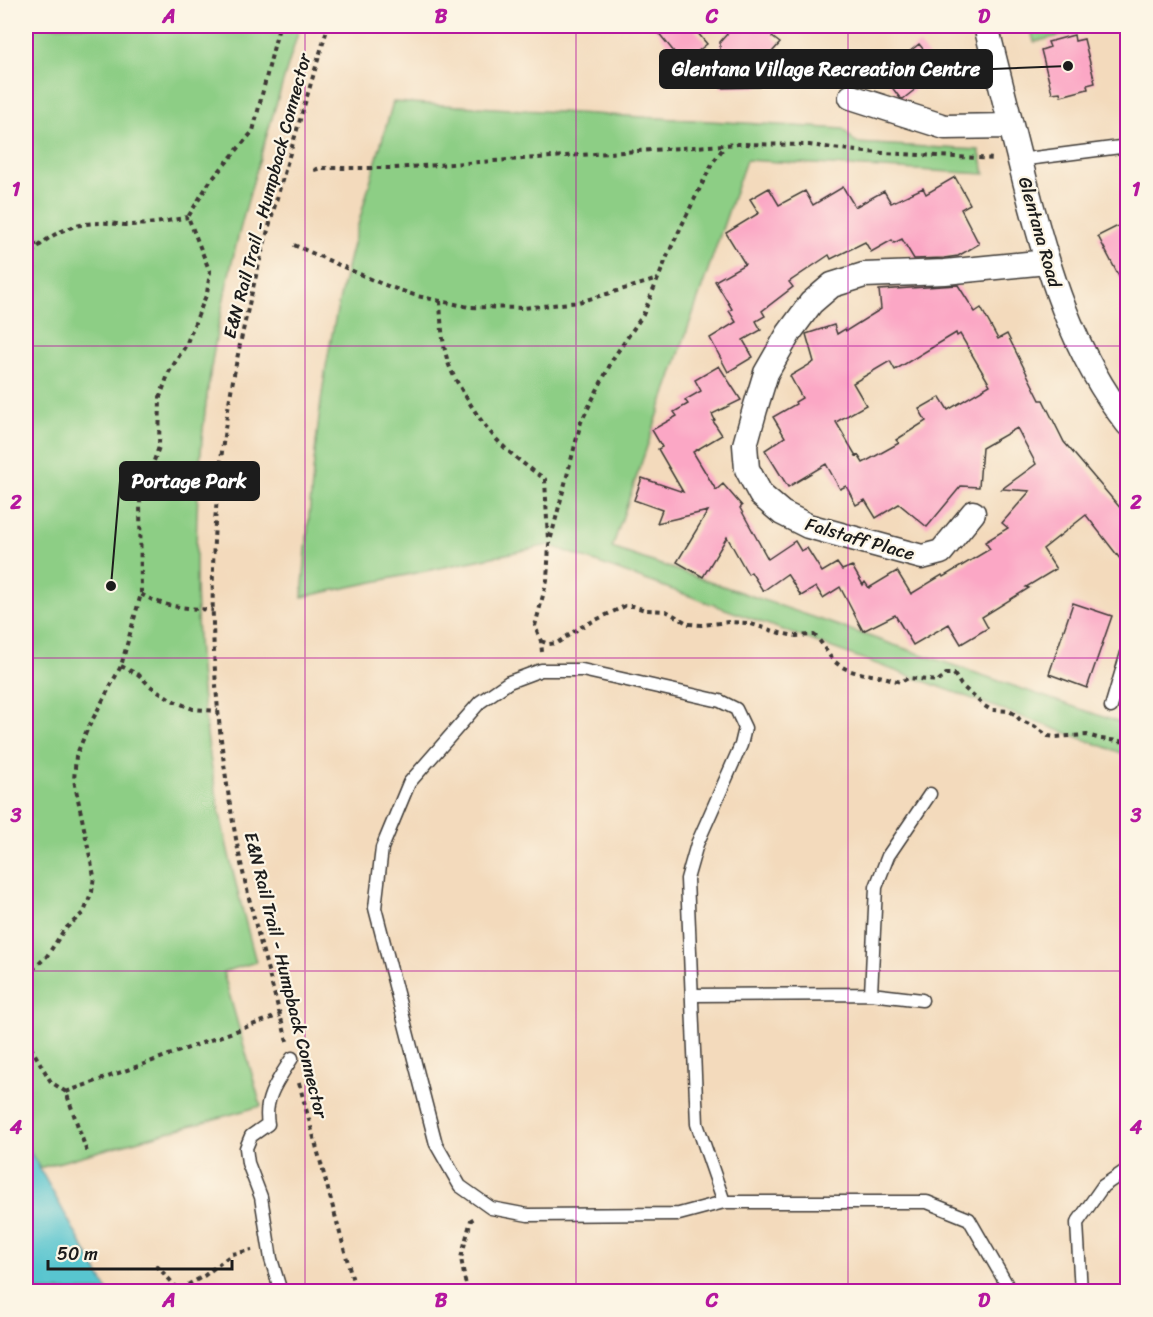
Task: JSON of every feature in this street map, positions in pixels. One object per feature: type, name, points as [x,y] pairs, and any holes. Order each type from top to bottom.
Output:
[{"type":"street","name":"Glentana Road","points":[[986,26],[1019,160],[1047,262],[1066,318],[1089,367],[1128,424]]},
{"type":"street","points":[[851,97],[945,127],[1011,126]]},
{"type":"street","name":"Falstaff Place","points":[[973,513],[941,552],[922,557],[808,526],[782,513],[761,495],[747,469],[745,445],[754,409],[766,373],[789,333],[811,303],[832,285],[864,275],[945,272],[1047,262]]},
{"type":"lane","points":[[1019,160],[1128,146]]},
{"type":"lane","points":[[1111,706],[1128,650]]},
{"type":"lane","points":[[724,1202],[697,1124],[687,879],[697,844],[741,745],[745,728],[736,709],[720,700],[582,670],[541,669],[509,682],[480,702],[409,783],[382,848],[375,908],[435,1144],[460,1186],[491,1208],[528,1215],[679,1214],[724,1202],[927,1202],[969,1219],[1011,1292]]},
{"type":"lane","points":[[871,994],[876,887],[888,856],[930,794]]},
{"type":"lane","points":[[693,995],[871,994],[922,1000]]},
{"type":"lane","points":[[281,1292],[270,1249],[261,1197],[248,1163],[246,1148],[251,1136],[268,1124],[266,1113],[270,1093],[292,1058]]},
{"type":"lane","points":[[1081,1292],[1077,1222],[1103,1186],[1128,1169]]},
{"type":"path","points":[[26,260],[38,244],[63,228],[100,222],[125,225],[156,224],[188,217],[209,183],[253,131],[279,26]]},
{"type":"path","name":"E&N Rail Trail - Humpback Connector","points":[[328,26],[268,229],[233,381],[220,462],[213,610],[218,711],[237,844],[280,1015],[356,1292]]},
{"type":"path","points":[[314,170],[321,168],[394,168],[726,145],[808,145],[904,154],[1019,160]]},
{"type":"path","points":[[549,545],[581,422],[614,357],[643,315],[713,162],[726,145]]},
{"type":"path","points":[[26,976],[47,956],[64,930],[84,912],[92,892],[94,876],[74,780],[76,756],[121,666],[141,594],[140,499],[159,447],[160,397],[168,372],[186,345],[207,293],[210,272],[188,217]]},
{"type":"path","points":[[26,243],[38,244]]},
{"type":"path","points":[[294,245],[382,284],[417,296],[470,307],[524,308],[579,302],[658,279]]},
{"type":"path","points":[[440,301],[442,328],[449,364],[463,391],[482,423],[497,442],[545,479],[549,545],[548,580],[535,626],[541,641],[549,644],[557,643],[581,627],[625,606],[666,612],[689,624],[748,623],[796,636],[814,635],[834,660],[847,671],[861,675],[879,676],[901,682],[908,678],[938,681],[946,674],[954,674],[961,685],[983,705],[991,710],[1009,711],[1048,736],[1087,735],[1128,742]]},
{"type":"path","points":[[141,594],[153,602],[168,606],[213,610]]},
{"type":"path","points":[[121,666],[139,675],[150,686],[174,701],[193,709],[218,711]]},
{"type":"path","points":[[66,1092],[280,1015]]},
{"type":"path","points":[[26,1039],[51,1082],[66,1092],[88,1155]]},
{"type":"path","points":[[467,1292],[461,1258],[471,1220],[491,1208]]},
{"type":"path","points":[[156,1265],[180,1290],[204,1276],[232,1254],[270,1249]]},
{"type":"green space","points":[[26,26],[300,26],[249,195],[224,298],[212,359],[198,485],[197,611],[207,737],[225,840],[256,962],[223,972],[261,1106],[39,1168],[26,1144]]},
{"type":"green space","points":[[1030,26],[1102,26],[1034,42]]},
{"type":"green space","points":[[393,102],[843,129],[856,143],[979,150],[985,174],[746,160],[612,548],[1127,725],[1127,755],[549,545],[302,597],[318,424],[332,333],[356,234]]},
{"type":"water","points":[[26,1144],[108,1291],[26,1291]]},
{"type":"building","points":[[653,26],[692,26],[707,44],[683,63]]},
{"type":"building","points":[[734,26],[782,26],[772,37],[780,43],[758,68],[759,87],[721,88],[720,42]]},
{"type":"building","points":[[1074,35],[1075,41],[1084,39],[1095,83],[1087,85],[1088,89],[1061,96],[1060,92],[1052,93],[1041,50],[1050,47],[1048,42]]},
{"type":"building","points":[[919,44],[940,70],[903,99],[882,74]]},
{"type":"building","points":[[955,177],[970,204],[961,209],[979,244],[958,256],[944,258],[914,259],[902,239],[894,243],[892,240],[871,252],[865,242],[831,259],[829,255],[789,282],[793,287],[762,311],[765,316],[756,321],[761,330],[743,340],[753,357],[728,372],[710,338],[736,322],[729,311],[732,309],[715,281],[745,264],[726,233],[759,213],[750,199],[769,188],[779,205],[805,191],[813,205],[843,187],[855,207],[884,191],[891,203],[923,188],[926,194]]},
{"type":"building","points":[[1128,221],[1128,294],[1098,236]]},
{"type":"building","points":[[958,285],[975,312],[981,308],[998,339],[1007,334],[1064,442],[1128,517],[1128,569],[1086,515],[1043,549],[1056,569],[982,617],[988,628],[961,644],[949,624],[913,645],[895,615],[863,631],[840,587],[823,598],[816,587],[801,596],[787,574],[763,591],[751,572],[748,574],[727,537],[703,577],[677,562],[708,511],[657,523],[662,510],[634,500],[642,478],[683,492],[658,449],[662,447],[652,430],[677,416],[674,412],[688,404],[685,400],[701,391],[695,380],[719,366],[741,400],[712,414],[715,420],[713,421],[722,435],[693,452],[716,490],[723,484],[742,506],[740,508],[768,559],[795,541],[801,551],[807,548],[822,572],[837,563],[842,570],[852,566],[863,585],[865,582],[869,588],[897,571],[911,594],[990,549],[985,542],[1008,528],[1002,523],[1030,491],[1002,489],[1036,464],[1017,428],[982,448],[979,487],[961,486],[927,527],[899,504],[876,518],[865,500],[856,505],[846,486],[840,489],[826,464],[788,487],[765,450],[785,437],[773,417],[802,398],[790,376],[814,362],[806,334],[834,325],[837,334],[845,329],[846,331],[881,309],[879,290]],"holes":[[[956,333],[957,336],[960,334],[990,385],[948,410],[940,397],[919,409],[926,421],[896,440],[899,443],[863,463],[858,455],[856,456],[836,422],[866,405],[853,383],[890,361],[895,370]]]},
{"type":"building","points":[[1073,603],[1112,616],[1087,688],[1049,674]]},
{"type":"place","name":"Glentana Village Recreation Centre","points":[[1068,66]]},
{"type":"place","name":"Portage Park","points":[[111,586]]}]
